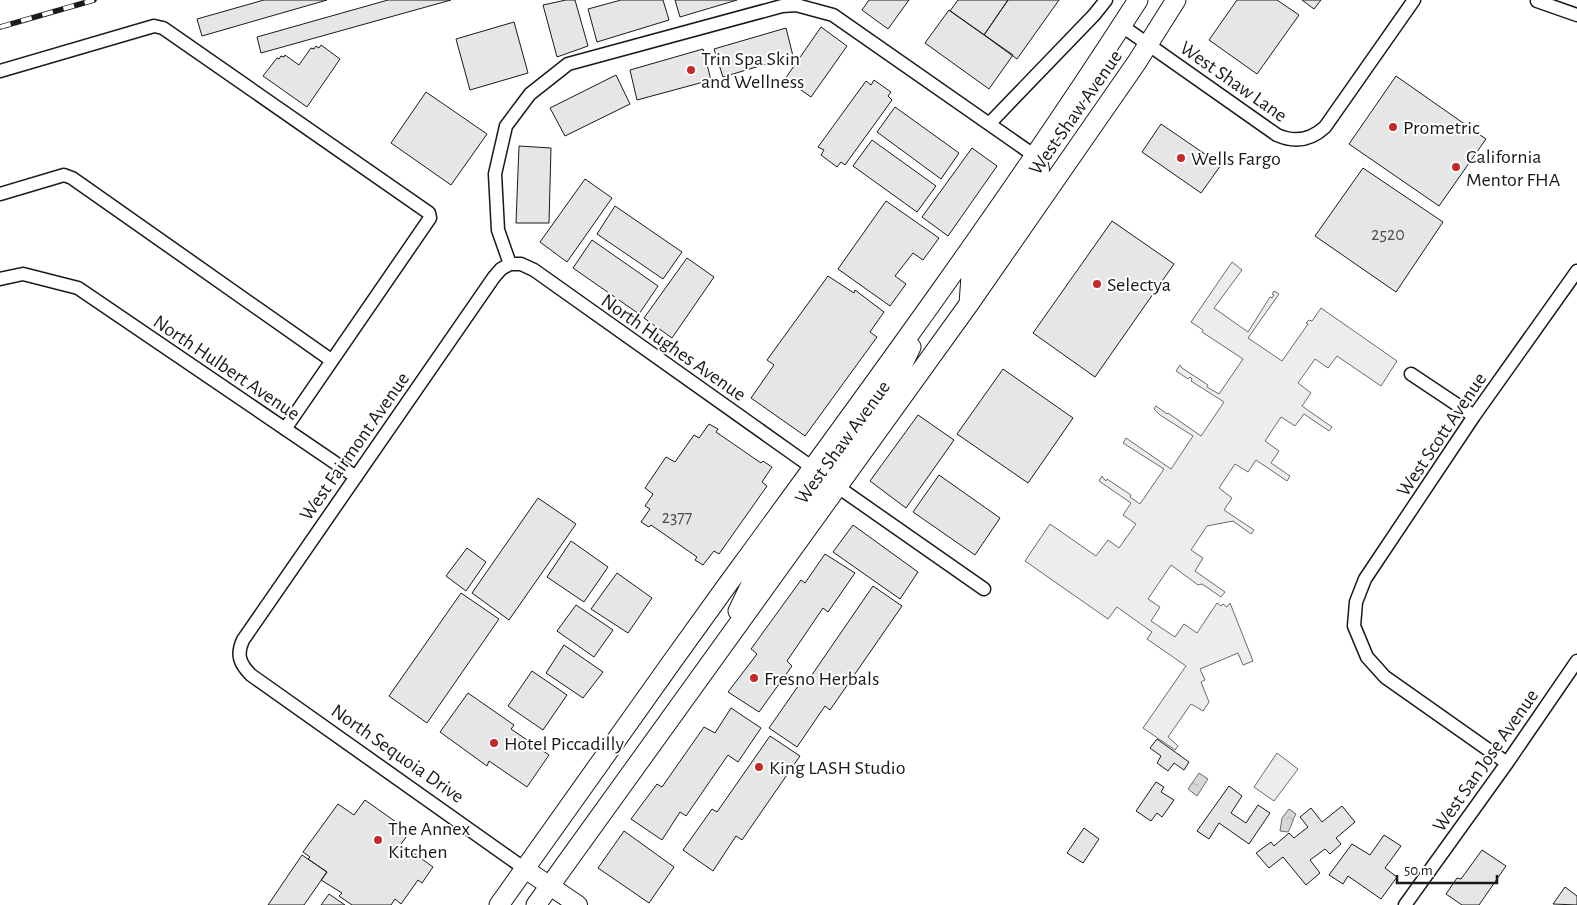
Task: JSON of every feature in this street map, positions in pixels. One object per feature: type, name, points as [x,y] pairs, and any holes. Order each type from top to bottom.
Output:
[{"type":"main road","name":"West Shaw Avenue","points":[[536,905],[537,877],[724,590],[1035,156],[1138,0]]},
{"type":"main road","name":"West Shaw Avenue","points":[[499,905],[537,877],[717,655],[969,304],[1149,44],[1176,0]]},
{"type":"main road","points":[[969,304],[971,276],[1037,182],[1040,169],[1035,156]]},
{"type":"main road","points":[[838,487],[830,476],[833,464],[900,370],[930,305]]},
{"type":"main road","points":[[717,655],[750,586],[817,491],[818,478],[813,468]]},
{"type":"street","points":[[988,124],[1094,15],[1106,0]]},
{"type":"street","name":"West Shaw Lane","points":[[1122,26],[1278,135],[1286,139],[1303,140],[1312,137],[1325,127],[1414,0]]},
{"type":"street","points":[[1537,0],[1577,15]]},
{"type":"street","points":[[510,264],[498,230],[496,174],[506,126],[530,94],[568,64],[782,6],[796,5],[833,15],[1035,156]]},
{"type":"street","points":[[0,71],[154,26],[163,28],[429,213],[430,218],[284,429]]},
{"type":"street","points":[[0,194],[64,175],[72,178],[331,360]]},
{"type":"street","name":"North Hughes Avenue","points":[[510,264],[521,264],[534,270],[813,468]]},
{"type":"street","name":"West Fairmont Avenue","points":[[239,658],[239,648],[243,640],[494,277],[501,269],[510,264]]},
{"type":"street","name":"West Scott Avenue","points":[[1507,763],[1385,677],[1367,657],[1354,626],[1356,602],[1365,579],[1474,416],[1577,271]]},
{"type":"street","name":"North Hulbert Avenue","points":[[0,279],[23,274],[78,288],[356,477]]},
{"type":"street","points":[[1411,374],[1474,416]]},
{"type":"street","points":[[838,487],[984,589]]},
{"type":"street","name":"North Sequoia Drive","points":[[239,658],[243,667],[251,675],[537,877]]},
{"type":"street","name":"West San Jose Avenue","points":[[1405,905],[1507,763],[1577,661]]},
{"type":"street","points":[[537,877],[578,905]]},
{"type":"shaded area","points":[[1232,262],[1242,270],[1214,308],[1248,332],[1270,297],[1272,298],[1274,295],[1272,294],[1274,291],[1279,294],[1248,338],[1282,361],[1308,324],[1306,323],[1309,320],[1312,321],[1321,308],[1397,361],[1381,386],[1337,356],[1328,368],[1315,359],[1298,383],[1311,393],[1302,406],[1332,427],[1329,431],[1304,414],[1295,426],[1281,417],[1265,441],[1279,451],[1271,463],[1290,476],[1287,481],[1256,460],[1248,472],[1235,464],[1219,488],[1232,498],[1224,510],[1254,530],[1251,534],[1233,521],[1207,526],[1191,550],[1203,558],[1195,571],[1225,592],[1221,597],[1202,584],[1198,585],[1171,565],[1148,599],[1160,607],[1151,621],[1175,637],[1184,624],[1197,633],[1217,603],[1227,607],[1230,603],[1253,661],[1243,665],[1238,653],[1200,669],[1205,680],[1201,682],[1209,702],[1203,711],[1191,704],[1168,737],[1178,746],[1175,750],[1143,728],[1186,666],[1147,639],[1152,632],[1117,607],[1108,619],[1025,561],[1050,524],[1096,556],[1108,540],[1119,548],[1136,524],[1123,515],[1131,503],[1099,481],[1102,476],[1106,481],[1107,479],[1131,495],[1130,497],[1140,504],[1164,469],[1123,443],[1126,438],[1171,469],[1193,436],[1160,415],[1154,409],[1156,406],[1201,436],[1224,402],[1191,381],[1190,377],[1188,379],[1176,371],[1180,365],[1208,385],[1207,387],[1219,394],[1243,359],[1202,332],[1203,330],[1191,322]]},
{"type":"shaded area","points":[[1277,753],[1298,769],[1274,801],[1254,787]]},
{"type":"water","points":[[1199,773],[1208,779],[1197,796],[1188,789]]},
{"type":"water","points":[[1289,809],[1296,814],[1288,832],[1280,831],[1282,818]]},
{"type":"building","points":[[264,0],[327,0],[202,36],[197,19]]},
{"type":"building","points":[[388,0],[451,0],[261,53],[257,37]]},
{"type":"building","points":[[575,0],[588,46],[557,57],[543,5]]},
{"type":"building","points":[[621,0],[663,0],[669,20],[597,42],[588,9]]},
{"type":"building","points":[[675,0],[737,0],[680,17]]},
{"type":"building","points":[[869,0],[909,0],[888,29],[862,10]]},
{"type":"building","points":[[958,0],[1008,0],[984,35],[950,11]]},
{"type":"building","points":[[1008,0],[1059,0],[1017,59],[984,35]]},
{"type":"building","points":[[1237,0],[1277,0],[1299,15],[1257,74],[1209,40]]},
{"type":"building","points":[[1302,0],[1321,0],[1314,9]]},
{"type":"building","points":[[949,10],[1013,55],[989,89],[925,43]]},
{"type":"building","points":[[514,22],[528,73],[470,90],[456,39]]},
{"type":"building","points":[[821,27],[847,46],[811,97],[785,79]]},
{"type":"building","points":[[786,28],[793,56],[723,77],[714,49]]},
{"type":"building","points":[[321,45],[340,59],[307,107],[263,76],[277,58],[279,59],[285,55],[299,65],[311,48],[314,49],[316,46],[319,48]]},
{"type":"building","points":[[703,49],[711,80],[637,100],[630,70]]},
{"type":"building","points":[[616,75],[630,104],[565,136],[550,108]]},
{"type":"building","points":[[1396,76],[1486,139],[1439,206],[1349,144]]},
{"type":"building","points":[[874,80],[891,92],[888,96],[892,100],[845,165],[841,162],[837,167],[821,155],[824,150],[818,147],[866,81],[871,85]]},
{"type":"building","points":[[426,92],[487,134],[451,185],[391,143]]},
{"type":"building","points":[[895,107],[959,153],[941,179],[877,132]]},
{"type":"building","name":"Wells Fargo","points":[[1161,124],[1221,165],[1201,193],[1142,152]]},
{"type":"building","points":[[872,140],[936,186],[917,212],[853,166]]},
{"type":"building","points":[[519,146],[551,148],[549,223],[516,223]]},
{"type":"building","points":[[972,148],[997,166],[948,236],[922,217]]},
{"type":"building","points":[[1363,168],[1443,222],[1396,292],[1315,236]]},
{"type":"building","points":[[585,179],[612,198],[567,262],[540,242]]},
{"type":"building","points":[[886,201],[939,238],[923,260],[913,253],[895,276],[906,284],[890,306],[838,269]]},
{"type":"building","points":[[615,206],[682,252],[663,279],[597,234]]},
{"type":"building","points":[[1112,221],[1174,264],[1095,377],[1033,333]]},
{"type":"building","points":[[592,240],[658,286],[639,314],[573,268]]},
{"type":"building","points":[[687,258],[714,277],[672,338],[644,318]]},
{"type":"building","points":[[828,276],[854,293],[855,290],[884,312],[870,332],[877,337],[805,436],[751,398],[774,365],[767,360]]},
{"type":"building","points":[[1003,369],[1073,418],[1028,483],[957,434]]},
{"type":"building","points":[[918,415],[954,440],[906,508],[870,481]]},
{"type":"building","points":[[709,424],[718,429],[716,432],[761,463],[763,461],[772,467],[762,482],[767,486],[719,554],[714,551],[703,565],[695,560],[697,557],[651,525],[649,527],[641,522],[650,509],[645,506],[653,494],[645,488],[666,457],[675,462],[694,435],[699,438]]},
{"type":"building","points":[[939,475],[1000,518],[975,555],[913,512]]},
{"type":"building","points":[[538,498],[576,524],[509,620],[472,593]]},
{"type":"building","points":[[853,525],[918,572],[900,599],[833,552]]},
{"type":"building","points":[[571,541],[608,567],[584,602],[547,577]]},
{"type":"building","points":[[467,548],[486,562],[466,591],[446,576]]},
{"type":"building","points":[[825,554],[855,573],[828,612],[823,608],[787,661],[792,666],[759,712],[728,692],[757,654],[751,649],[801,580],[805,583]]},
{"type":"building","points":[[617,573],[652,598],[628,633],[591,609]]},
{"type":"building","points":[[873,586],[902,606],[830,710],[825,706],[797,747],[769,728],[803,679],[807,682]]},
{"type":"building","points":[[461,593],[499,619],[427,723],[389,696]]},
{"type":"building","points":[[576,605],[613,630],[594,657],[557,631]]},
{"type":"building","points":[[564,645],[603,672],[583,698],[546,673]]},
{"type":"building","points":[[532,671],[567,695],[543,730],[508,706]]},
{"type":"building","name":"Hotel Piccadilly","points":[[468,693],[514,725],[511,729],[549,755],[527,787],[489,761],[487,766],[440,732]]},
{"type":"building","points":[[731,708],[761,728],[738,762],[728,755],[686,816],[680,812],[662,840],[631,819],[657,784],[662,787],[704,727],[715,733]]},
{"type":"building","points":[[770,736],[800,756],[742,840],[736,836],[713,871],[683,850],[712,809],[717,812]]},
{"type":"building","points":[[1157,739],[1189,762],[1184,770],[1174,763],[1168,771],[1157,763],[1161,756],[1150,748]]},
{"type":"building","points":[[1156,782],[1164,787],[1161,792],[1174,800],[1162,817],[1157,813],[1151,821],[1136,811]]},
{"type":"building","points":[[1229,786],[1242,796],[1231,813],[1246,823],[1258,805],[1270,813],[1249,844],[1219,823],[1209,839],[1197,831]]},
{"type":"building","points":[[365,800],[410,832],[401,844],[433,867],[422,883],[418,880],[401,904],[395,899],[391,905],[352,905],[339,896],[342,893],[321,880],[327,872],[308,859],[310,857],[303,852],[338,804],[354,815]]},
{"type":"building","points":[[1342,806],[1355,822],[1336,838],[1341,844],[1330,854],[1325,849],[1310,860],[1320,873],[1306,885],[1283,857],[1269,868],[1256,853],[1271,842],[1274,846],[1289,833],[1294,838],[1308,827],[1300,817],[1311,808],[1322,822]]},
{"type":"building","points":[[1084,828],[1099,839],[1083,863],[1067,853]]},
{"type":"building","points":[[624,831],[674,867],[649,903],[598,868]]},
{"type":"building","points":[[1384,835],[1401,846],[1385,868],[1397,877],[1381,899],[1348,876],[1343,884],[1329,875],[1352,844],[1370,855]]},
{"type":"building","points":[[1482,850],[1506,866],[1479,905],[1462,905],[1446,894],[1457,878],[1461,879]]},
{"type":"building","points":[[302,855],[327,872],[304,905],[268,905]]},
{"type":"building","points":[[1565,887],[1577,896],[1577,905],[1553,904]]},
{"type":"building","points":[[329,894],[345,905],[321,905]]},
{"type":"railway","points":[[0,27],[94,0]]},
{"type":"place","name":"Trin Spa Skin and Wellness","points":[[691,70]]},
{"type":"place","name":"Prometric","points":[[1393,127]]},
{"type":"place","name":"Wells Fargo","points":[[1181,158]]},
{"type":"place","name":"California Mentor FHA","points":[[1456,167]]},
{"type":"place","name":"Selectya","points":[[1097,284]]},
{"type":"place","name":"Fresno Herbals","points":[[754,678]]},
{"type":"place","name":"Hotel Piccadilly","points":[[494,743]]},
{"type":"place","name":"King LASH Studio","points":[[759,767]]},
{"type":"place","name":"The Annex Kitchen","points":[[378,840]]}]
